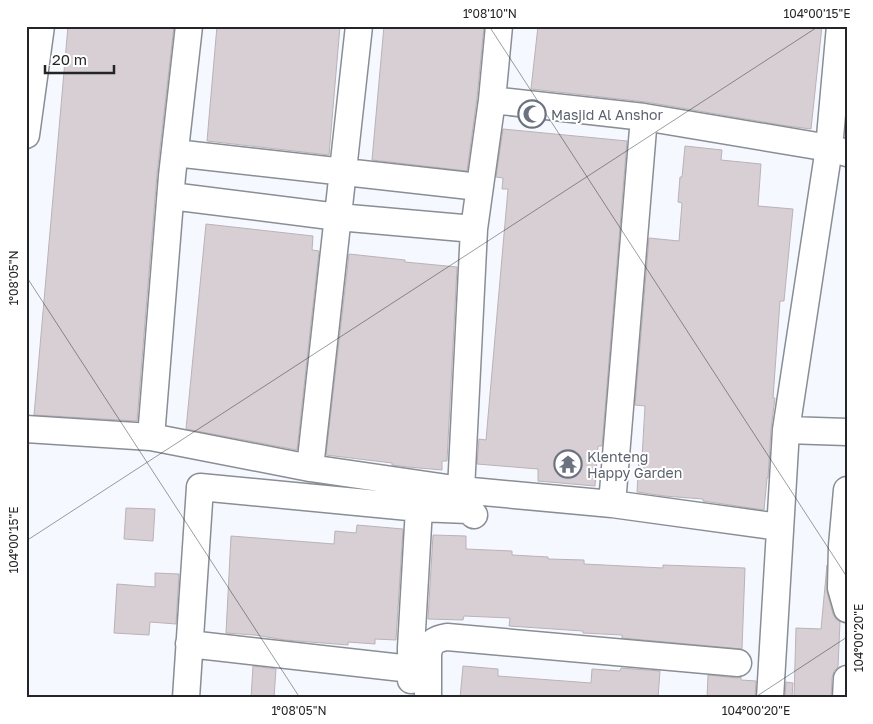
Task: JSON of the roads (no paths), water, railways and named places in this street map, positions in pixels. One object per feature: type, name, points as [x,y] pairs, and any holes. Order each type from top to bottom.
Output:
[{"type":"street","points":[[26,135],[41,26]]},
{"type":"street","points":[[151,437],[172,176],[189,26]]},
{"type":"street","points":[[310,468],[359,26]]},
{"type":"street","points":[[461,490],[474,229],[492,100],[499,26]]},
{"type":"street","points":[[770,698],[786,430],[838,151],[840,26]]},
{"type":"street","points":[[492,100],[644,117],[838,151]]},
{"type":"street","points":[[612,504],[644,117]]},
{"type":"street","points":[[175,153],[479,187]]},
{"type":"street","points":[[171,196],[338,217],[474,229]]},
{"type":"street","points":[[26,429],[151,437],[310,468],[461,490],[612,504],[780,527]]},
{"type":"street","points":[[786,430],[847,432]]},
{"type":"street","points":[[186,698],[200,487],[419,508],[468,510],[474,515]]},
{"type":"street","points":[[847,490],[842,546],[841,588],[847,609]]},
{"type":"street","points":[[410,698],[419,508]]},
{"type":"street","points":[[428,698],[428,653],[430,645],[437,639],[447,637],[738,663]]},
{"type":"street","points":[[189,644],[411,669]]},
{"type":"street","points":[[846,698],[847,679]]},
{"type":"place","name":"Masjid Al Anshor","points":[[532,114]]},
{"type":"place","name":"Klenteng Happy Garden","points":[[568,464]]}]
